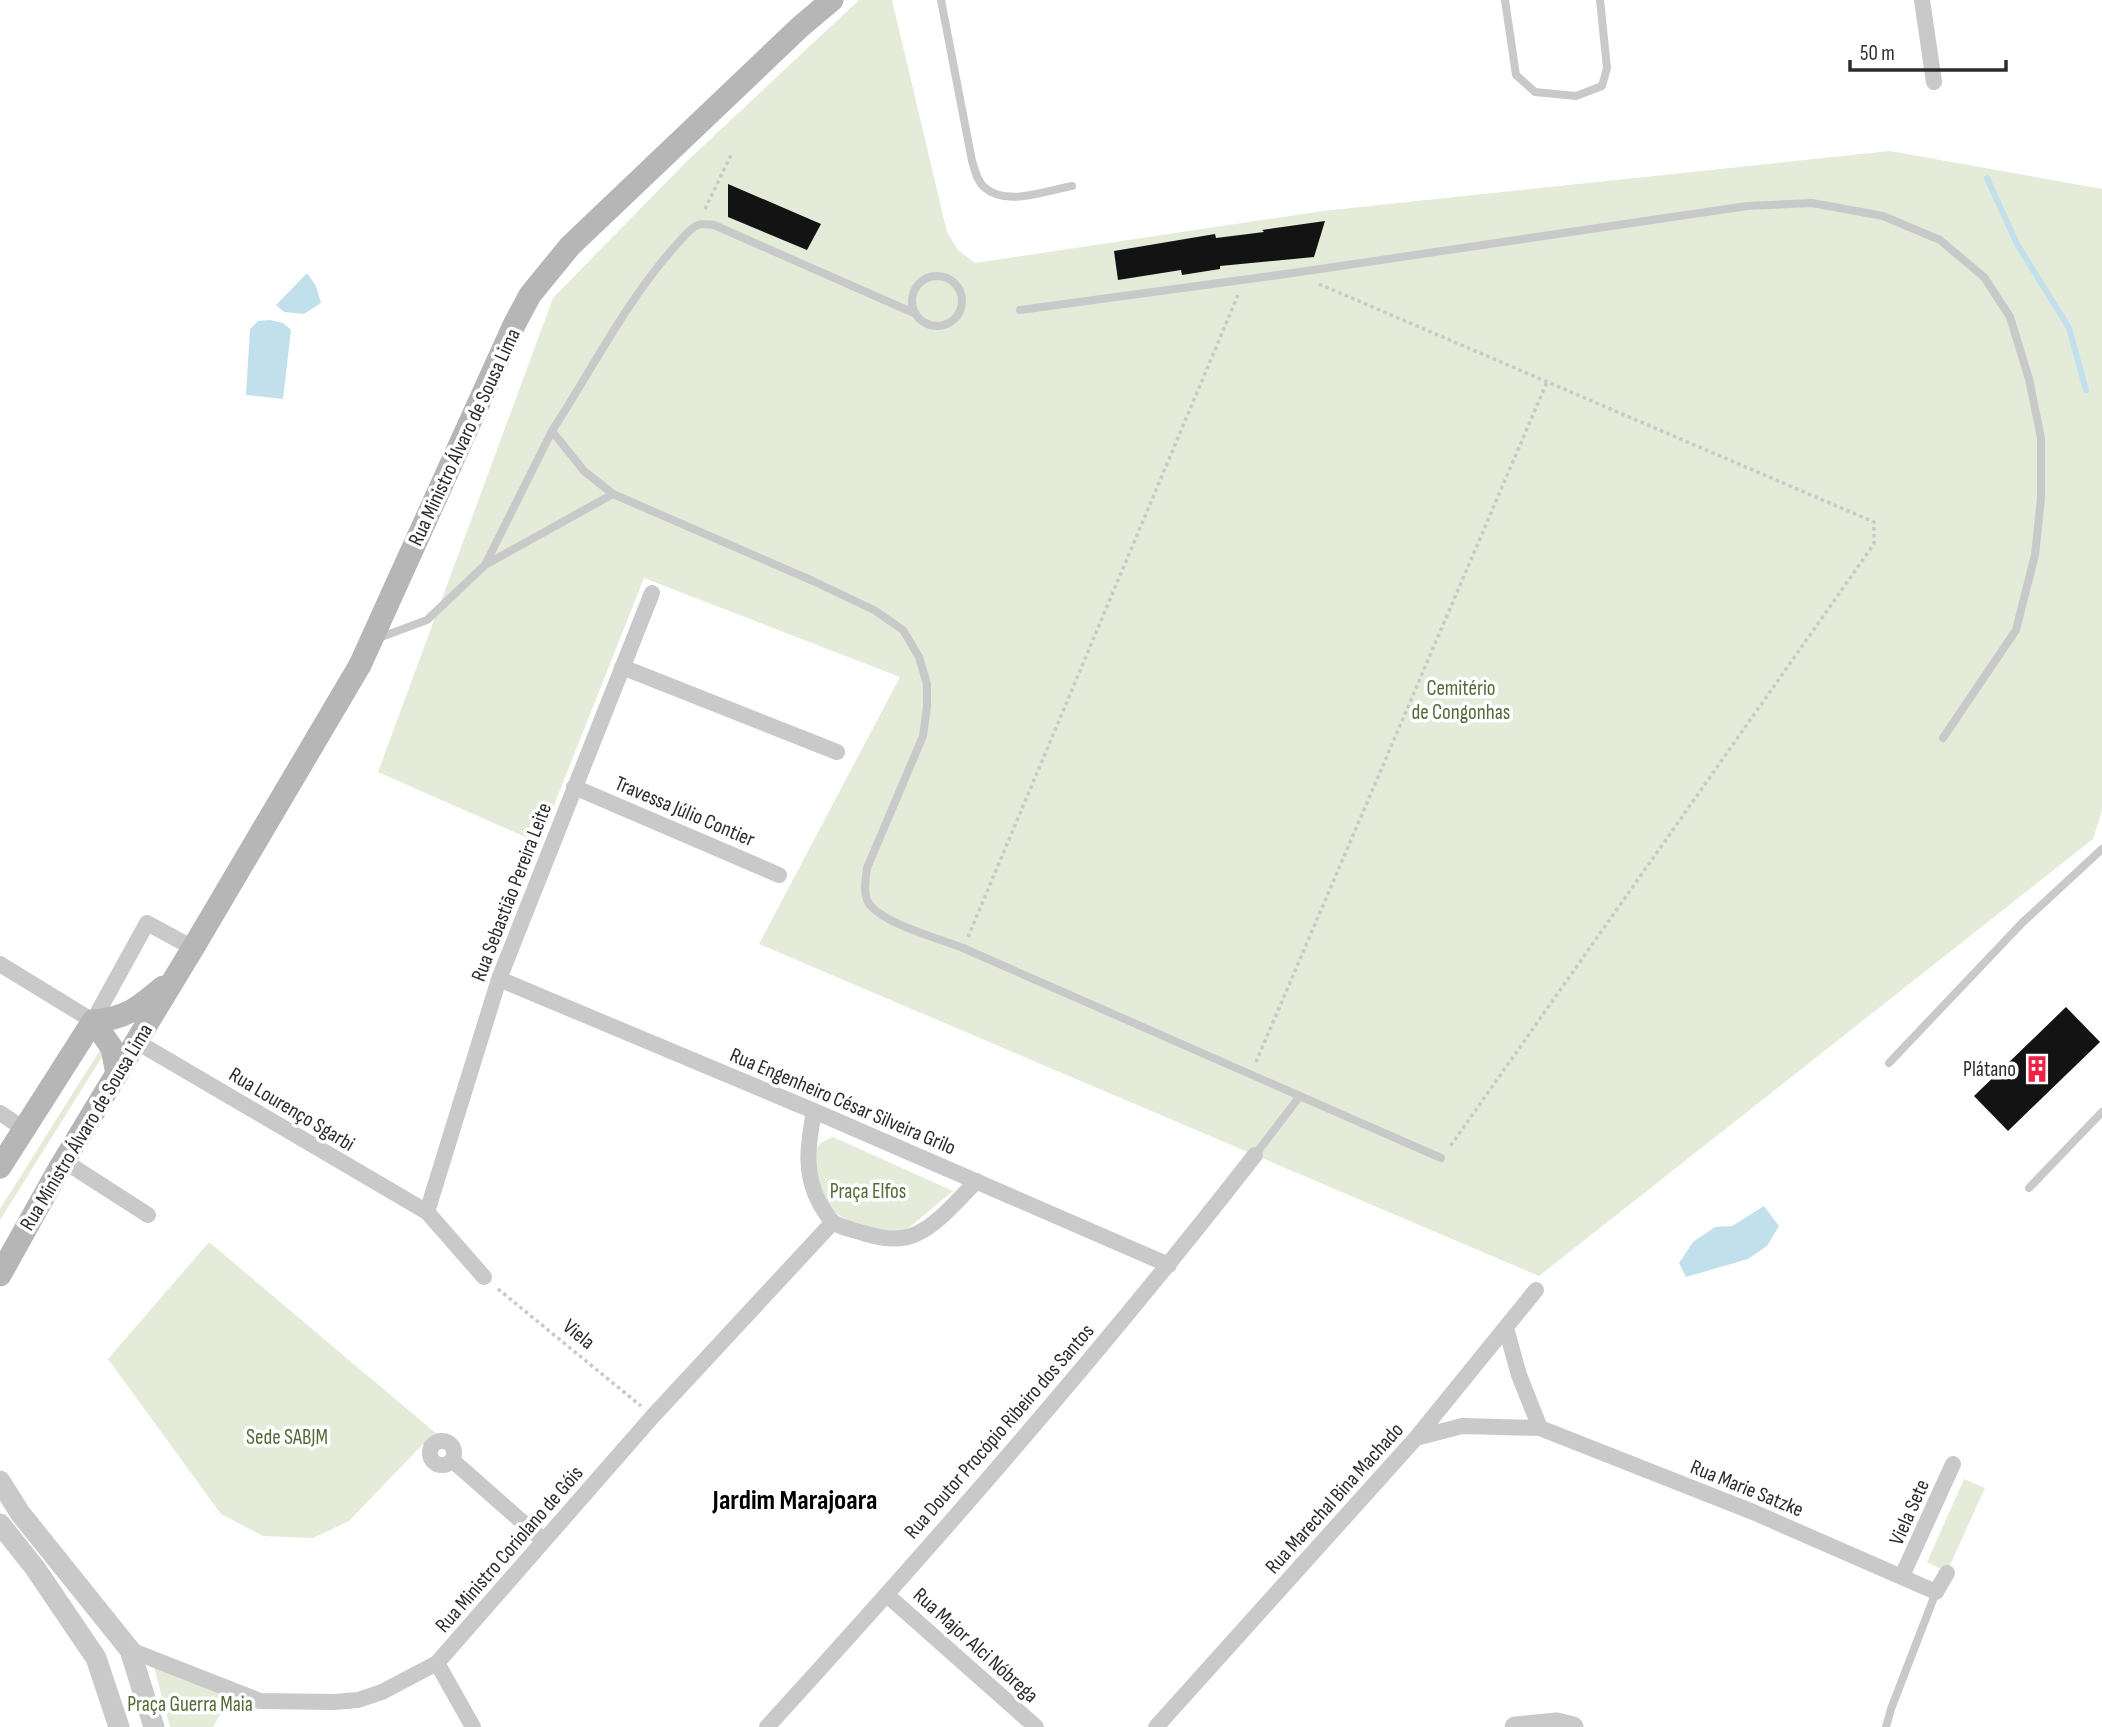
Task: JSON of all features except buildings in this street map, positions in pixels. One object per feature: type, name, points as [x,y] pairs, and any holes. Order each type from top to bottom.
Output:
[{"type":"main road","name":"Rua Ministro Álvaro de Sousa Lima","points":[[0,1275],[64,1161],[194,948],[360,665],[530,295],[570,246],[800,27],[832,0]]},
{"type":"main road","name":"Rua Ministro Álvaro de Sousa Lima","points":[[93,1021],[124,1016],[174,979]]},
{"type":"main road","points":[[0,1167],[93,1021],[112,1048],[117,1074]]},
{"type":"street","points":[[1922,0],[1934,82]]},
{"type":"street","name":"Rua Sebastião Pereira Leite","points":[[427,1212],[499,979],[652,593]]},
{"type":"street","points":[[622,667],[837,752]]},
{"type":"street","name":"Travessa Júlio Contier","points":[[574,787],[779,874]]},
{"type":"street","points":[[0,964],[93,1021],[147,923],[194,948]]},
{"type":"street","name":"Rua Engenheiro César Silveira Grilo","points":[[499,979],[814,1111],[1169,1265]]},
{"type":"street","name":"Rua Lourenço Sgarbi","points":[[137,1042],[427,1212],[484,1277]]},
{"type":"street","points":[[814,1111],[807,1146],[807,1167],[812,1190],[833,1222],[880,1238],[900,1239],[916,1234],[933,1223],[977,1181]]},
{"type":"street","points":[[0,1113],[24,1129]]},
{"type":"street","name":"Rua Doutor Procópio Ribeiro dos Santos","points":[[766,1727],[887,1595],[1169,1265],[1255,1155]]},
{"type":"street","points":[[64,1161],[148,1215]]},
{"type":"street","name":"Rua Ministro Coriolano de Góis","points":[[130,1650],[260,1701],[358,1700],[382,1692],[437,1664],[653,1416],[833,1222]]},
{"type":"street","name":"Rua Marechal Bina Machado","points":[[1156,1727],[1416,1438],[1536,1290]]},
{"type":"street","points":[[1506,1328],[1519,1375],[1540,1428]]},
{"type":"street","name":"Rua Marie Satzke","points":[[1416,1438],[1462,1426],[1540,1428],[1753,1512],[1936,1592]]},
{"type":"street","points":[[427,1445],[448,1442],[453,1449],[452,1461],[544,1541]]},
{"type":"street","name":"Viela Sete","points":[[1902,1576],[1953,1464]]},
{"type":"street","points":[[0,1481],[20,1513],[130,1650],[154,1727]]},
{"type":"street","points":[[0,1524],[35,1568],[96,1658],[119,1727]]},
{"type":"street","points":[[1936,1592],[1947,1573]]},
{"type":"street","name":"Rua Major Alci Nóbrega","points":[[887,1595],[1036,1727]]},
{"type":"street","points":[[96,1658],[130,1650]]},
{"type":"street","points":[[437,1664],[473,1727]]},
{"type":"street","points":[[1515,1727],[1557,1723],[1573,1727]]},
{"type":"lane","points":[[941,0],[972,161],[978,179],[984,187],[1003,197],[1072,186]]},
{"type":"lane","points":[[1505,0],[1516,75],[1535,92],[1576,96],[1602,86],[1607,68],[1600,0]]},
{"type":"lane","points":[[1020,310],[1747,206],[1812,203],[1883,216],[1940,240],[1984,277],[2010,317],[2029,379],[2041,438],[2041,498],[2035,555],[2016,630],[1943,738]]},
{"type":"lane","points":[[485,565],[552,431],[625,313],[663,260],[690,230],[699,224],[714,225],[915,314],[928,324],[945,324],[952,320],[961,308],[957,285],[935,276],[920,283],[912,298],[915,314]]},
{"type":"lane","points":[[552,431],[584,471],[613,494],[813,581],[874,610],[903,630],[919,657],[927,684],[927,707],[923,736],[867,868],[864,886],[866,899],[872,908],[884,917],[963,948],[1441,1158]]},
{"type":"lane","points":[[371,641],[427,621],[485,565],[613,494]]},
{"type":"lane","points":[[1889,1063],[2022,923],[2102,849]]},
{"type":"lane","points":[[1255,1155],[1300,1096]]},
{"type":"lane","points":[[2029,1188],[2102,1112]]},
{"type":"lane","points":[[1886,1727],[1936,1592]]},
{"type":"path","points":[[699,224],[732,153]]},
{"type":"path","points":[[1293,273],[1874,522],[1874,544],[1441,1158]]},
{"type":"path","points":[[963,948],[1245,279]]},
{"type":"path","points":[[1251,1074],[1547,382]]},
{"type":"path","name":"Viela","points":[[484,1277],[653,1416]]},
{"type":"green space","name":"Cemitério de Congonhas","points":[[859,0],[892,0],[947,232],[958,250],[975,263],[1323,211],[1890,151],[2102,189],[2102,811],[2093,839],[1539,1276],[759,944],[900,677],[644,578],[539,843],[378,772],[553,298],[685,163]]},
{"type":"green space","points":[[107,1049],[0,1220],[0,1209],[100,1050]]},
{"type":"green space","name":"Praça Elfos","points":[[833,1137],[953,1191],[905,1231],[880,1234],[846,1220],[828,1207],[816,1184],[812,1158],[820,1143]]},
{"type":"green space","name":"Sede SABJM","points":[[209,1242],[438,1435],[424,1443],[349,1521],[313,1538],[263,1536],[221,1514],[108,1359]]},
{"type":"green space","points":[[1964,1479],[1985,1488],[1947,1572],[1927,1562]]},
{"type":"green space","name":"Praça Guerra Maia","points":[[154,1667],[231,1695],[213,1727],[170,1727]]},
{"type":"water","points":[[307,273],[316,286],[321,303],[304,314],[284,312],[276,305]]},
{"type":"water","points":[[258,321],[283,323],[291,330],[283,399],[246,395],[250,329]]},
{"type":"water","points":[[1764,1206],[1779,1226],[1767,1246],[1748,1259],[1686,1277],[1679,1263],[1693,1242],[1715,1227],[1732,1226]]},
{"type":"waterway","points":[[1987,178],[2017,244],[2069,328],[2086,390]]},
{"type":"place","name":"Plátano","points":[[2037,1069]]},
{"type":"district","name":"Jardim Marajoara","points":[[795,1499]]}]
